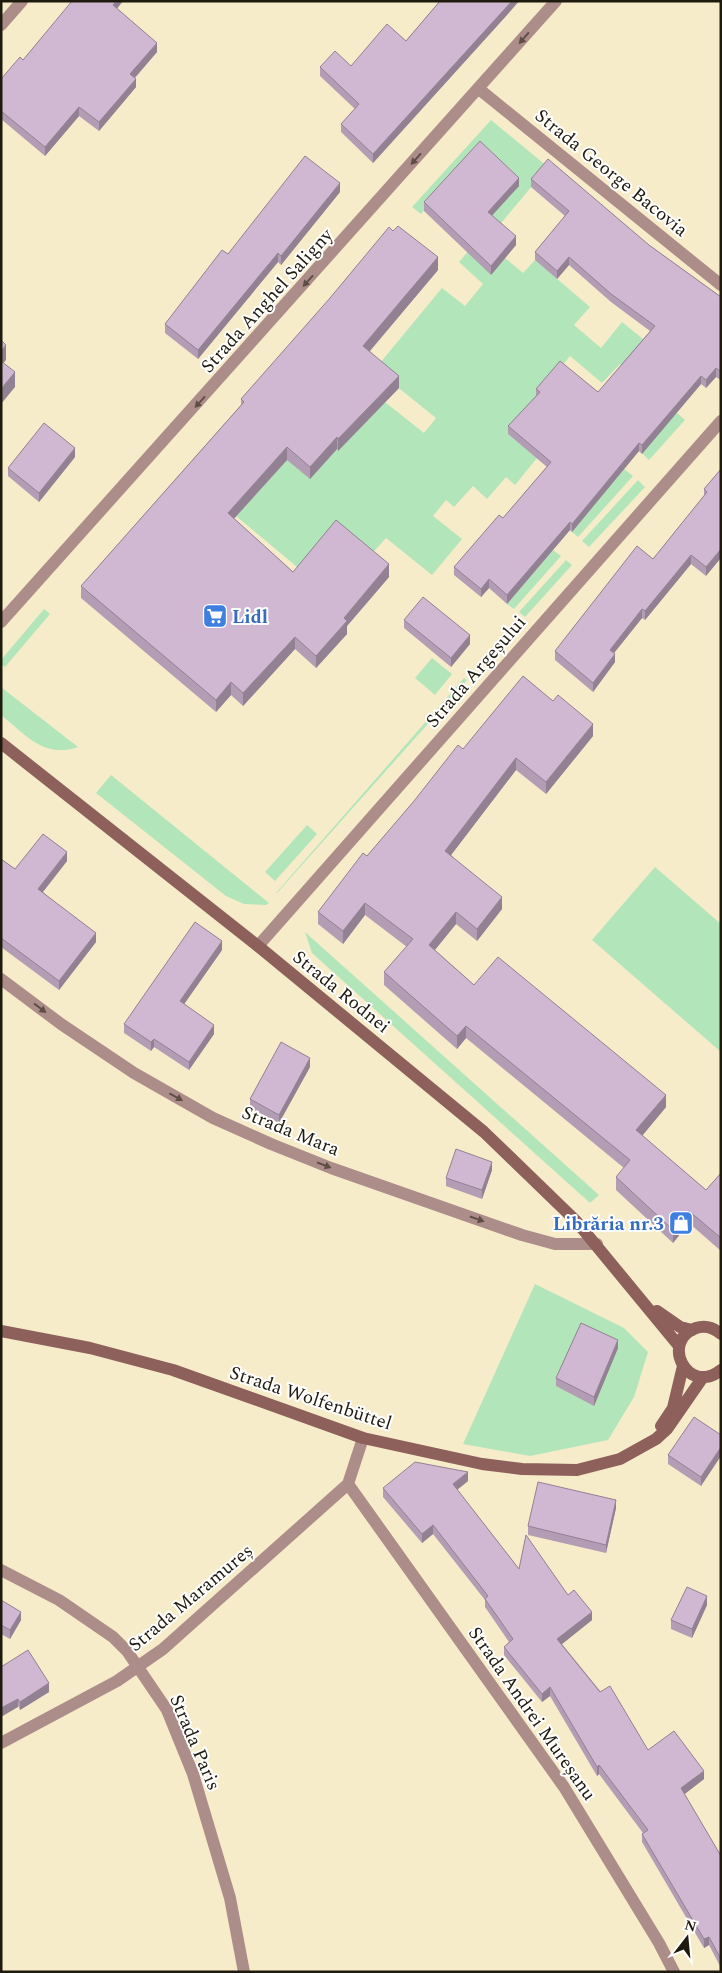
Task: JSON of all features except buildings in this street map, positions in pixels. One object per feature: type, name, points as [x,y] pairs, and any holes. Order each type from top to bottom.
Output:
[{"type":"main road","name":"Strada Rodnei","points":[[1,743],[258,946],[484,1132],[576,1221],[597,1244],[649,1312],[679,1346]]},
{"type":"main road","name":"Strada Rodnei","points":[[636,1293],[669,1321],[680,1327],[692,1330],[708,1327],[721,1334]]},
{"type":"main road","points":[[692,1330],[686,1334],[679,1346],[679,1357],[683,1366],[695,1376],[713,1376]]},
{"type":"main road","name":"Strada Wolfenbüttel","points":[[1,1331],[90,1348],[173,1370],[363,1438],[482,1464],[552,1470],[576,1470],[602,1465],[620,1459],[640,1448],[668,1429],[713,1376]]},
{"type":"main road","name":"Strada Wolfenbüttel","points":[[640,1448],[663,1424],[672,1408],[683,1366]]},
{"type":"street","points":[[1,25],[22,1]]},
{"type":"street","name":"Strada Anghel Saligny","points":[[1,622],[556,1]]},
{"type":"street","name":"Strada George Bacovia","points":[[479,89],[721,284]]},
{"type":"street","name":"Strada Argeșului","points":[[258,946],[721,421]]},
{"type":"street","name":"Strada Mara","points":[[1,979],[61,1024],[134,1073],[213,1118],[271,1144],[522,1235],[555,1244],[597,1244]]},
{"type":"street","points":[[348,1484],[363,1438]]},
{"type":"street","name":"Strada Maramureș","points":[[1,1743],[117,1681],[163,1649],[348,1484]]},
{"type":"street","name":"Strada Andrei Mureșanu","points":[[348,1484],[564,1787],[660,1944],[674,1972]]},
{"type":"street","name":"Strada Paris","points":[[1,1570],[58,1600],[113,1637],[127,1652],[167,1710],[193,1774],[230,1898],[244,1972]]},
{"type":"green space","points":[[491,120],[548,167],[497,228],[488,220],[480,150],[421,214],[412,207]]},
{"type":"green space","points":[[480,237],[523,273],[535,260],[590,307],[574,325],[601,348],[622,322],[648,343],[625,369],[620,364],[602,383],[570,356],[508,434],[537,458],[515,485],[506,477],[487,499],[473,486],[454,507],[446,500],[433,516],[462,539],[432,575],[386,538],[368,558],[303,572],[236,516],[286,459],[309,426],[338,451],[371,391],[424,433],[436,418],[375,369],[442,288],[465,306],[483,284],[459,262]]},
{"type":"green space","points":[[676,412],[685,420],[649,460],[642,453]]},
{"type":"green space","points":[[624,469],[633,476],[578,537],[572,532]]},
{"type":"green space","points":[[638,480],[645,487],[589,547],[582,541]]},
{"type":"green space","points":[[553,550],[561,556],[514,609],[507,604]]},
{"type":"green space","points":[[566,560],[572,565],[525,617],[519,612]]},
{"type":"green space","points":[[44,609],[50,614],[5,667],[1,664],[1,660]]},
{"type":"green space","points":[[432,658],[452,674],[435,695],[415,678]]},
{"type":"green space","points":[[464,678],[467,680],[276,893]]},
{"type":"green space","points":[[1,687],[78,747],[55,750],[36,743],[27,737],[1,715]]},
{"type":"green space","points":[[111,775],[269,903],[266,905],[244,904],[226,896],[96,793]]},
{"type":"green space","points":[[307,825],[317,834],[275,881],[265,872]]},
{"type":"green space","points":[[655,867],[721,924],[721,1052],[592,940]]},
{"type":"green space","points":[[305,932],[599,1195],[590,1203],[312,953]]},
{"type":"green space","points":[[535,1284],[624,1328],[648,1352],[634,1397],[608,1440],[530,1456],[463,1444]]},
{"type":"place","name":"Lidl","points":[[215,616]]},
{"type":"place","name":"Librăria nr.3","points":[[681,1223]]}]
